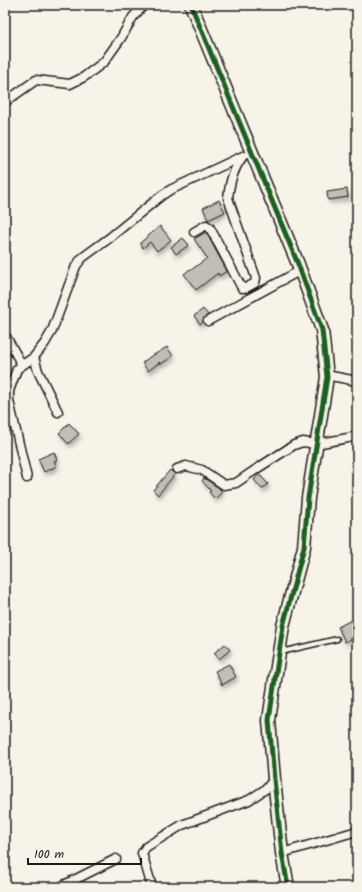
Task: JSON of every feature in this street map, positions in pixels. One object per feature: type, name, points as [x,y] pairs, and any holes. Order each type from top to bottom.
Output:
[{"type":"street","points":[[6,101],[36,80],[70,84],[84,77],[104,62],[121,38],[133,17],[144,5]]},
{"type":"street","points":[[191,5],[247,152],[301,270],[322,330],[326,375],[308,498],[304,548],[283,626],[270,720],[274,779],[282,853],[288,887]]},
{"type":"street","points":[[194,232],[206,225],[210,228],[242,288],[246,288],[255,283],[256,278],[228,198],[229,185],[235,167],[247,152]]},
{"type":"street","points":[[27,478],[7,404],[10,391],[17,370],[34,357],[52,331],[76,266],[82,258],[166,193],[247,152]]},
{"type":"street","points":[[208,321],[301,270]]},
{"type":"street","points":[[5,335],[22,365]]},
{"type":"street","points":[[34,357],[38,371],[58,412]]},
{"type":"street","points":[[326,375],[357,381]]},
{"type":"street","points":[[177,469],[186,466],[202,470],[224,485],[236,483],[294,445],[304,442],[316,444],[357,436]]},
{"type":"street","points":[[152,887],[142,853],[146,847],[182,825],[249,800],[267,788],[274,779]]},
{"type":"street","points":[[282,853],[357,831]]},
{"type":"street","points":[[60,887],[116,860]]},
{"type":"lane","points":[[279,653],[337,639]]},
{"type":"building","points":[[347,189],[348,197],[328,200],[327,192]]},
{"type":"building","points":[[219,200],[225,212],[208,220],[203,208]]},
{"type":"building","points":[[160,226],[171,240],[157,251],[150,242],[143,248],[140,243]]},
{"type":"building","points":[[206,232],[227,271],[219,276],[218,273],[196,290],[184,274],[207,258],[194,239]]},
{"type":"building","points":[[183,238],[189,245],[176,254],[171,247]]},
{"type":"building","points":[[203,309],[208,315],[200,324],[194,316]]},
{"type":"building","points":[[167,347],[173,356],[161,364],[160,362],[148,371],[142,363]]},
{"type":"building","points":[[69,423],[79,434],[68,444],[59,433]]},
{"type":"building","points":[[54,452],[57,460],[54,461],[57,466],[44,472],[38,459]]},
{"type":"building","points":[[170,470],[175,474],[158,495],[153,490]]},
{"type":"building","points":[[259,474],[268,484],[262,489],[254,480]]},
{"type":"building","points":[[204,478],[219,488],[222,492],[215,499],[209,492],[211,491],[202,481]]},
{"type":"building","points":[[355,618],[357,623],[357,636],[345,642],[338,627]]},
{"type":"building","points":[[225,644],[230,650],[219,659],[214,653]]},
{"type":"building","points":[[229,664],[236,677],[222,685],[215,671]]},
{"type":"cycle path","points":[[191,5],[298,264],[322,330],[327,377],[308,498],[304,547],[283,626],[269,720],[282,853],[288,887]]}]
